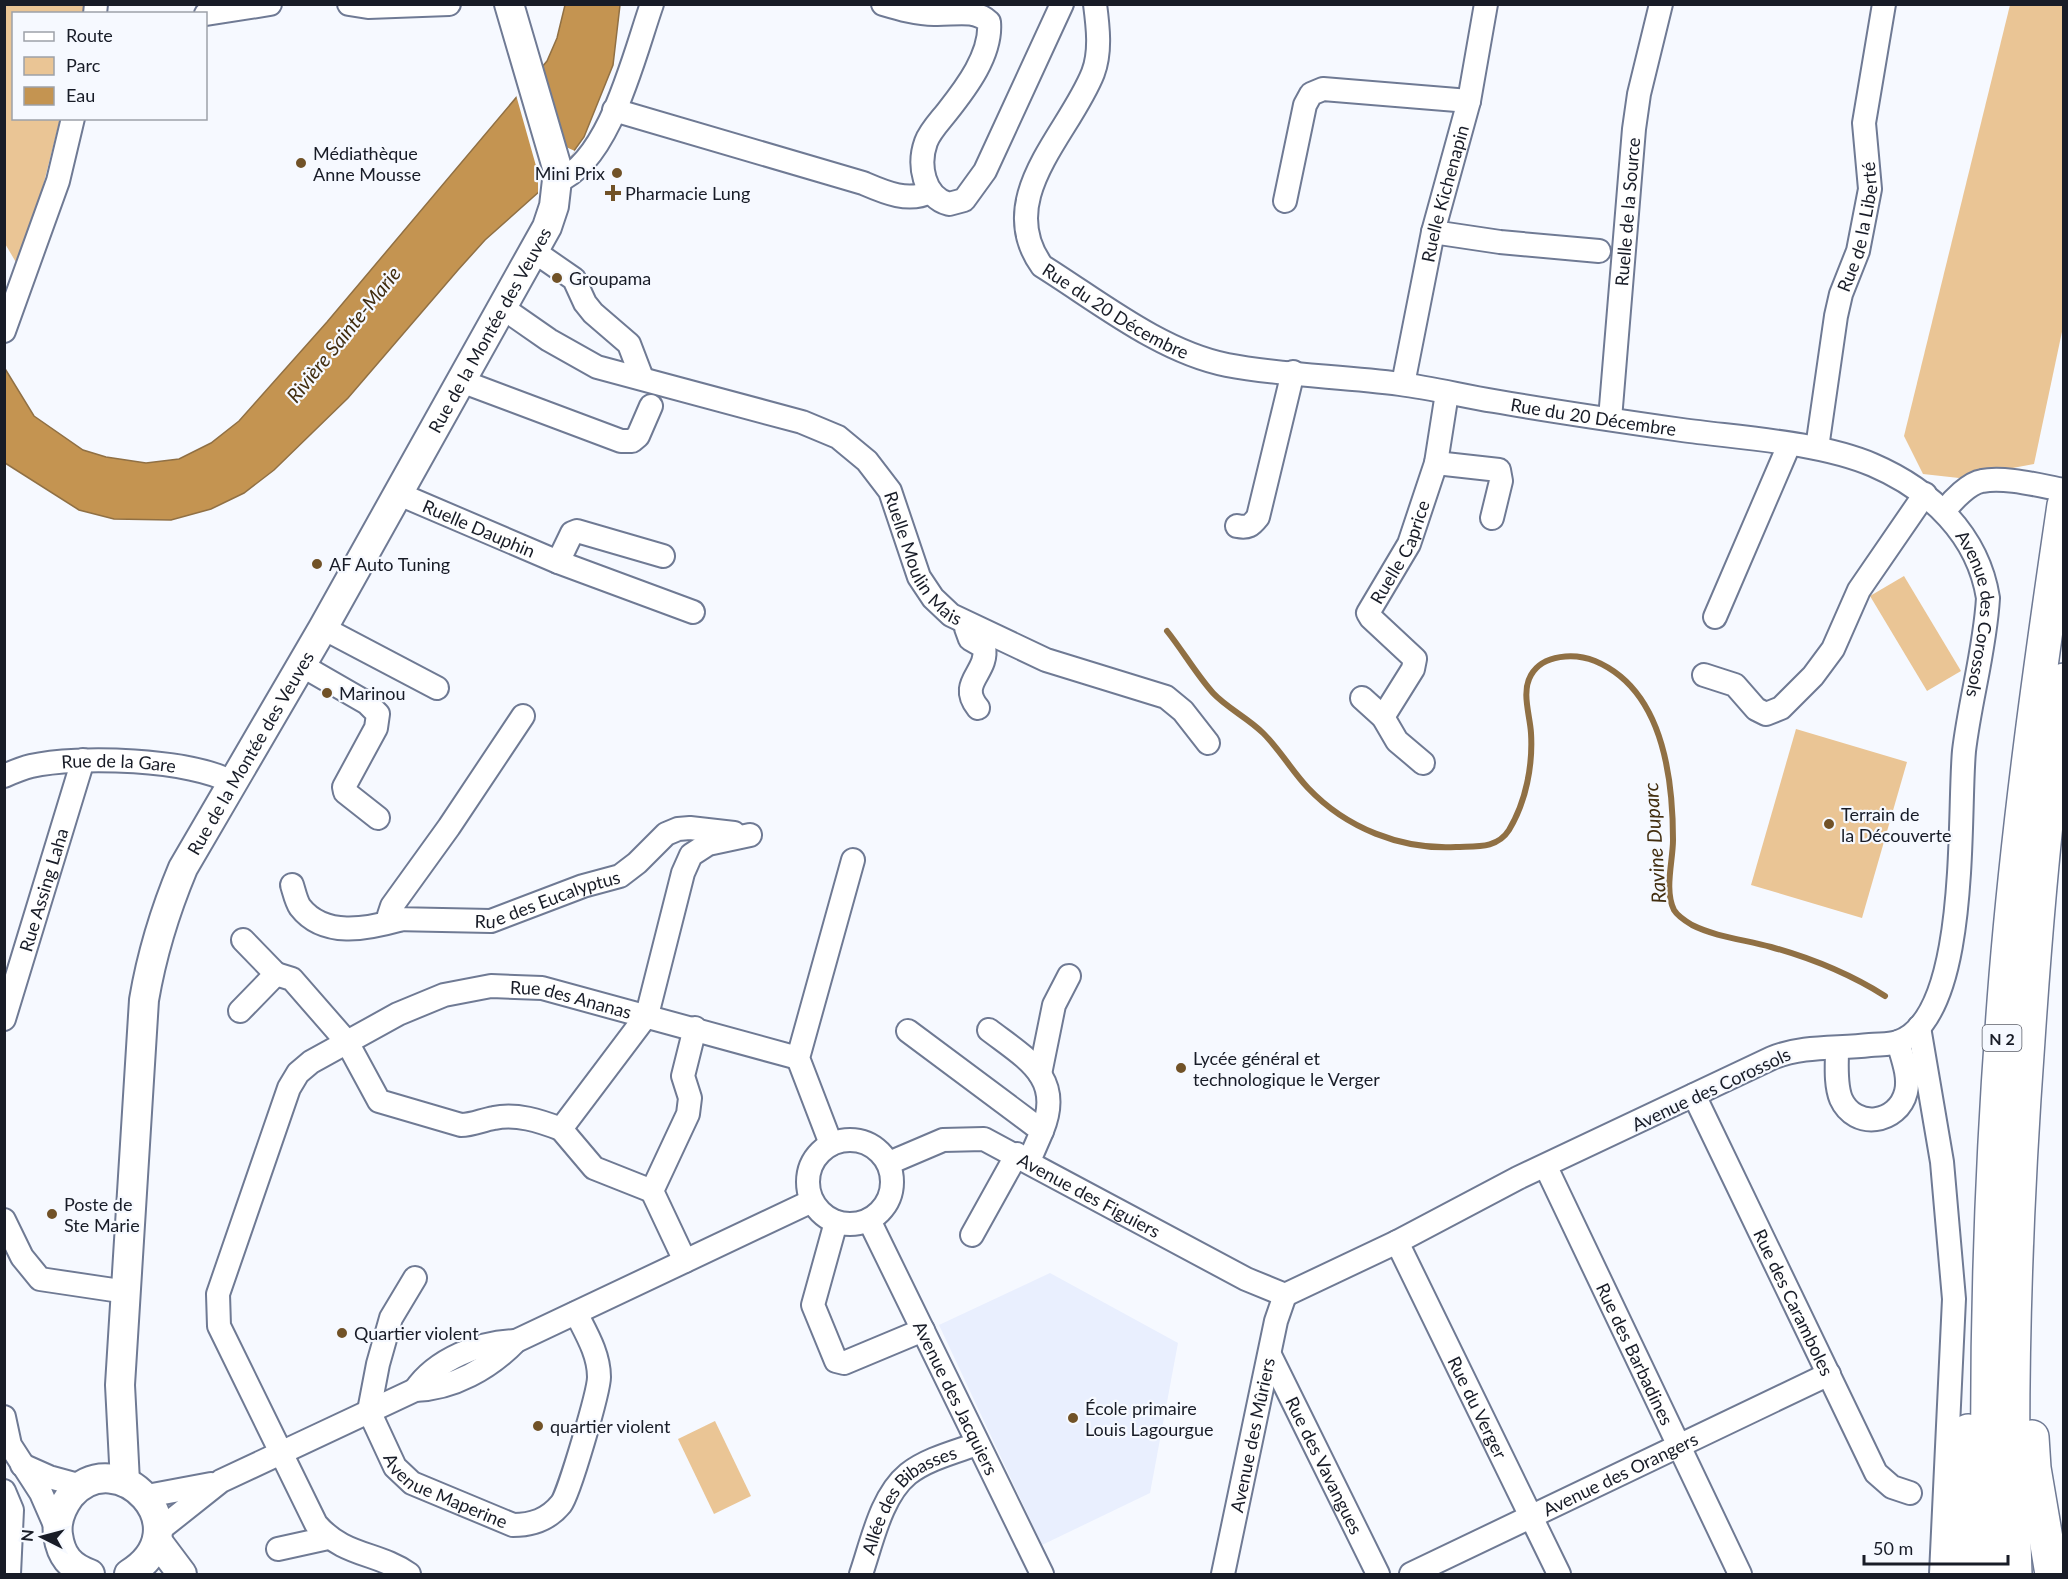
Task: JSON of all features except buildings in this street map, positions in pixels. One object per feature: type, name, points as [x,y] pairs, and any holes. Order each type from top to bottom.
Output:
[{"type":"highway","name":"N 2","points":[[1989,1575],[1988,1382],[1992,1211],[1999,1075],[2018,854],[2037,689],[2064,505]]},
{"type":"highway","name":"N 2","points":[[2015,1575],[2013,1392],[2018,1199],[2043,857],[2062,688]]},
{"type":"highway","points":[[2052,1575],[2034,1468],[2030,1332],[2037,1150],[2063,758],[2062,688]]},
{"type":"highway","points":[[1959,1575],[1974,1332],[1992,1211]]},
{"type":"main road","points":[[509,4],[558,175]]},
{"type":"main road","name":"Rue de la Montée des Veuves","points":[[120,1385],[144,1000],[152,954],[168,902],[183,868],[323,628],[535,252],[554,206],[558,175]]},
{"type":"main road","points":[[79,1572],[61,1546],[58,1532],[59,1517],[65,1503],[87,1484],[110,1440],[120,1385]]},
{"type":"main road","points":[[120,1385],[136,1489]]},
{"type":"main road","points":[[87,1484],[109,1479],[136,1489],[153,1507],[158,1536],[182,1575]]},
{"type":"main road","points":[[129,1575],[141,1567],[158,1536]]},
{"type":"street","points":[[207,14],[270,4]]},
{"type":"street","points":[[349,4],[368,7],[449,4]]},
{"type":"street","points":[[558,175],[576,171],[596,150],[614,110],[652,4]]},
{"type":"street","points":[[883,4],[976,15],[989,22],[988,42],[970,81],[926,143],[923,175],[930,192],[948,204],[964,200],[985,171],[1062,4]]},
{"type":"street","name":"Rue du 20 Décembre","points":[[1095,4],[1099,30],[1093,73],[1040,164],[1032,189],[1025,231],[1031,251],[1042,266],[1163,341],[1195,356],[1228,365],[1403,384],[1610,419],[1817,448],[1875,465],[1925,494],[1945,510]]},
{"type":"street","name":"Ruelle Kichenapin","points":[[1403,384],[1433,232],[1469,101],[1486,4]]},
{"type":"street","name":"Ruelle de la Source","points":[[1610,419],[1634,129],[1639,94],[1661,4]]},
{"type":"street","name":"Rue de la Liberté","points":[[1817,448],[1836,316],[1858,251],[1870,189],[1864,123],[1884,4]]},
{"type":"street","points":[[1285,201],[1305,105],[1311,94],[1323,88],[1469,101]]},
{"type":"street","points":[[614,110],[863,183],[889,194],[921,197],[930,192]]},
{"type":"street","points":[[6,327],[51,201],[72,120]]},
{"type":"street","points":[[1433,232],[1500,243],[1599,251]]},
{"type":"street","points":[[535,252],[574,279],[585,303],[593,313],[629,344],[642,378]]},
{"type":"street","name":"Ruelle Moulin Mais","points":[[503,308],[549,340],[597,367],[802,422],[838,437],[867,461],[890,490],[906,542],[925,588],[941,608],[1046,660],[1166,697],[1183,711],[1208,743]]},
{"type":"street","points":[[1237,526],[1245,528],[1252,526],[1258,517],[1293,372]]},
{"type":"street","points":[[461,381],[621,441],[632,441],[638,436],[651,406]]},
{"type":"street","name":"Ruelle Caprice","points":[[1383,717],[1413,669],[1415,659],[1368,613],[1409,544],[1436,463],[1447,393]]},
{"type":"street","points":[[1715,617],[1789,445]]},
{"type":"street","points":[[1436,463],[1499,470],[1501,481],[1492,518]]},
{"type":"street","points":[[1945,510],[1953,500],[1981,481],[2014,482],[2064,490]]},
{"type":"street","name":"Ruelle Dauphin","points":[[399,494],[558,562],[693,612]]},
{"type":"street","points":[[1704,675],[1735,685],[1756,709],[1766,714],[1781,708],[1813,676],[1833,649],[1859,590],[1925,494]]},
{"type":"street","name":"Avenue des Corossols","points":[[1285,1295],[1397,1242],[1518,1178],[1546,1167],[1792,1050],[1898,1042],[1919,1027],[1938,1000],[1948,967],[1954,926],[1964,752],[1988,598],[1985,577],[1974,552],[1945,510]]},
{"type":"street","name":"Ruelle Dauphin","points":[[558,562],[572,533],[577,531],[663,556]]},
{"type":"street","points":[[966,622],[970,639],[984,647],[986,655],[970,687],[972,700],[978,708]]},
{"type":"street","points":[[323,628],[437,688]]},
{"type":"street","points":[[301,665],[367,703],[378,714],[376,728],[344,787],[345,792],[378,818]]},
{"type":"street","points":[[1362,698],[1383,717],[1397,741],[1423,763]]},
{"type":"street","points":[[399,920],[389,915],[389,910],[449,827],[523,716]]},
{"type":"street","name":"Rue de la Gare","points":[[4,776],[30,766],[83,760],[188,767],[214,773],[233,783]]},
{"type":"street","name":"Rue Assing Laha","points":[[4,1019],[83,760]]},
{"type":"street","name":"Rue des Eucalyptus","points":[[292,885],[300,906],[313,918],[335,927],[371,928],[399,920],[478,923],[502,918],[575,889],[620,876],[666,834],[678,829],[690,828],[750,835],[708,844],[691,855],[683,873],[647,1015]]},
{"type":"street","points":[[831,1144],[798,1058],[853,861]]},
{"type":"street","points":[[243,940],[276,974],[292,979],[346,1042],[373,1092],[385,1104],[461,1125],[472,1125],[504,1116],[536,1120],[561,1129],[594,1168],[652,1191],[685,1261]]},
{"type":"street","points":[[240,1011],[276,974]]},
{"type":"street","points":[[1040,1074],[1054,1005],[1069,976]]},
{"type":"street","name":"Rue des Ananas","points":[[328,1538],[316,1524],[219,1326],[219,1294],[289,1088],[298,1073],[311,1062],[398,1014],[444,995],[491,986],[542,988],[798,1058]]},
{"type":"street","points":[[561,1129],[647,1015]]},
{"type":"street","points":[[1919,1027],[1942,1162],[1954,1299],[1941,1575]]},
{"type":"street","points":[[652,1191],[687,1114],[690,1098],[683,1076],[695,1029]]},
{"type":"street","points":[[972,1235],[1042,1131],[1051,1107],[1040,1074],[1029,1060],[989,1030]]},
{"type":"street","points":[[908,1031],[1042,1131]]},
{"type":"street","points":[[1837,1048],[1841,1098],[1850,1112],[1865,1120],[1879,1119],[1887,1117],[1899,1107],[1906,1092],[1906,1076],[1898,1042]]},
{"type":"street","name":"Rue des Caramboles","points":[[1694,1095],[1876,1473],[1892,1487],[1910,1493]]},
{"type":"street","name":"Avenue des Figuiers","points":[[889,1163],[943,1140],[984,1139],[1023,1157],[1246,1279],[1285,1295]]},
{"type":"street","points":[[844,1140],[870,1144],[881,1152],[889,1163],[892,1189],[884,1207],[869,1220],[847,1225],[836,1222],[826,1217],[812,1201],[808,1175],[817,1157],[831,1144],[844,1140]]},
{"type":"street","name":"Rue des Barbadines","points":[[1546,1167],[1740,1575]]},
{"type":"street","points":[[158,1536],[221,1481],[415,1390],[424,1377],[438,1366],[487,1344],[516,1341],[812,1201]]},
{"type":"street","points":[[4,1220],[22,1257],[40,1279],[90,1289],[127,1292]]},
{"type":"street","name":"Avenue des Jacquiers","points":[[869,1220],[1042,1575]]},
{"type":"street","points":[[836,1222],[813,1305],[836,1361],[844,1363],[923,1330]]},
{"type":"street","name":"Rue du Verger","points":[[1397,1242],[1559,1575]]},
{"type":"street","points":[[369,1411],[378,1364],[391,1318],[415,1278]]},
{"type":"street","name":"Avenue des Mûriers","points":[[1223,1575],[1285,1295]]},
{"type":"street","name":"Avenue Maperine","points":[[369,1411],[395,1467],[412,1483],[513,1526],[531,1525],[549,1516],[562,1502],[595,1401],[599,1378],[596,1356],[576,1313]]},
{"type":"street","name":"Rue des Vavangues","points":[[1270,1355],[1378,1575]]},
{"type":"street","name":"Avenue des Orangers","points":[[1412,1575],[1829,1374]]},
{"type":"street","points":[[4,1417],[10,1445],[41,1493],[58,1532]]},
{"type":"street","name":"Allée des Bibasses","points":[[861,1575],[889,1498],[899,1483],[910,1472],[977,1444]]},
{"type":"street","points":[[22,1465],[49,1477],[87,1484]]},
{"type":"street","points":[[136,1489],[221,1481]]},
{"type":"street","points":[[4,1491],[12,1510],[9,1575]]},
{"type":"street","points":[[278,1549],[328,1538],[343,1548],[409,1575]]},
{"type":"shaded area","name":"École primaire Louis Lagourgue","points":[[1050,1273],[1178,1343],[1150,1493],[1042,1545],[939,1325]]},
{"type":"green space","points":[[4,5],[85,5],[84,12],[12,12],[12,120],[60,120],[42,190],[17,264],[4,242]]},
{"type":"green space","points":[[2010,5],[2063,5],[2063,327],[2034,464],[1959,478],[1923,474],[1904,436]]},
{"type":"green space","points":[[1904,576],[1961,671],[1927,691],[1870,596]]},
{"type":"green space","name":"Terrain de la Découverte","points":[[1796,729],[1907,762],[1862,918],[1751,885]]},
{"type":"green space","points":[[715,1421],[751,1496],[714,1514],[678,1439]]},
{"type":"water","name":"Rivière Sainte-Marie","points":[[565,5],[620,5],[613,65],[584,137],[541,190],[485,240],[348,398],[274,470],[244,493],[211,509],[171,520],[114,519],[79,510],[5,463],[4,367],[34,416],[83,450],[106,457],[146,463],[179,459],[211,443],[239,421],[327,322],[547,61],[557,38]]},
{"type":"pier","points":[[522,86],[566,147],[575,151],[538,197],[538,173],[516,95]]},
{"type":"waterway","name":"Ravine Duparc","points":[[1167,631],[1213,693],[1263,733],[1308,788],[1339,815],[1376,834],[1415,845],[1435,847],[1486,845],[1504,836],[1520,808],[1527,783],[1531,758],[1531,733],[1526,696],[1531,675],[1543,663],[1560,657],[1587,658],[1595,661],[1618,674],[1635,692],[1649,713],[1659,737],[1670,789],[1673,840],[1670,894],[1675,912],[1690,924],[1701,929],[1801,956],[1844,974],[1885,996]]},
{"type":"place","name":"Médiathèque Anne Mousse","points":[[301,163]]},
{"type":"place","name":"Mini Prix","points":[[617,173]]},
{"type":"place","name":"Pharmacie Lung","points":[[613,193]]},
{"type":"place","name":"Groupama","points":[[557,278]]},
{"type":"place","name":"AF Auto Tuning","points":[[317,564]]},
{"type":"place","name":"Marinou","points":[[327,693]]},
{"type":"place","name":"Terrain de la Découverte","points":[[1829,824]]},
{"type":"place","name":"Lycée général et technologique le Verger","points":[[1181,1068]]},
{"type":"place","name":"Poste de Ste Marie","points":[[52,1214]]},
{"type":"place","name":"Quartier violent","points":[[342,1333]]},
{"type":"place","name":"École primaire Louis Lagourgue","points":[[1073,1418]]},
{"type":"place","name":"quartier violent","points":[[538,1426]]}]
